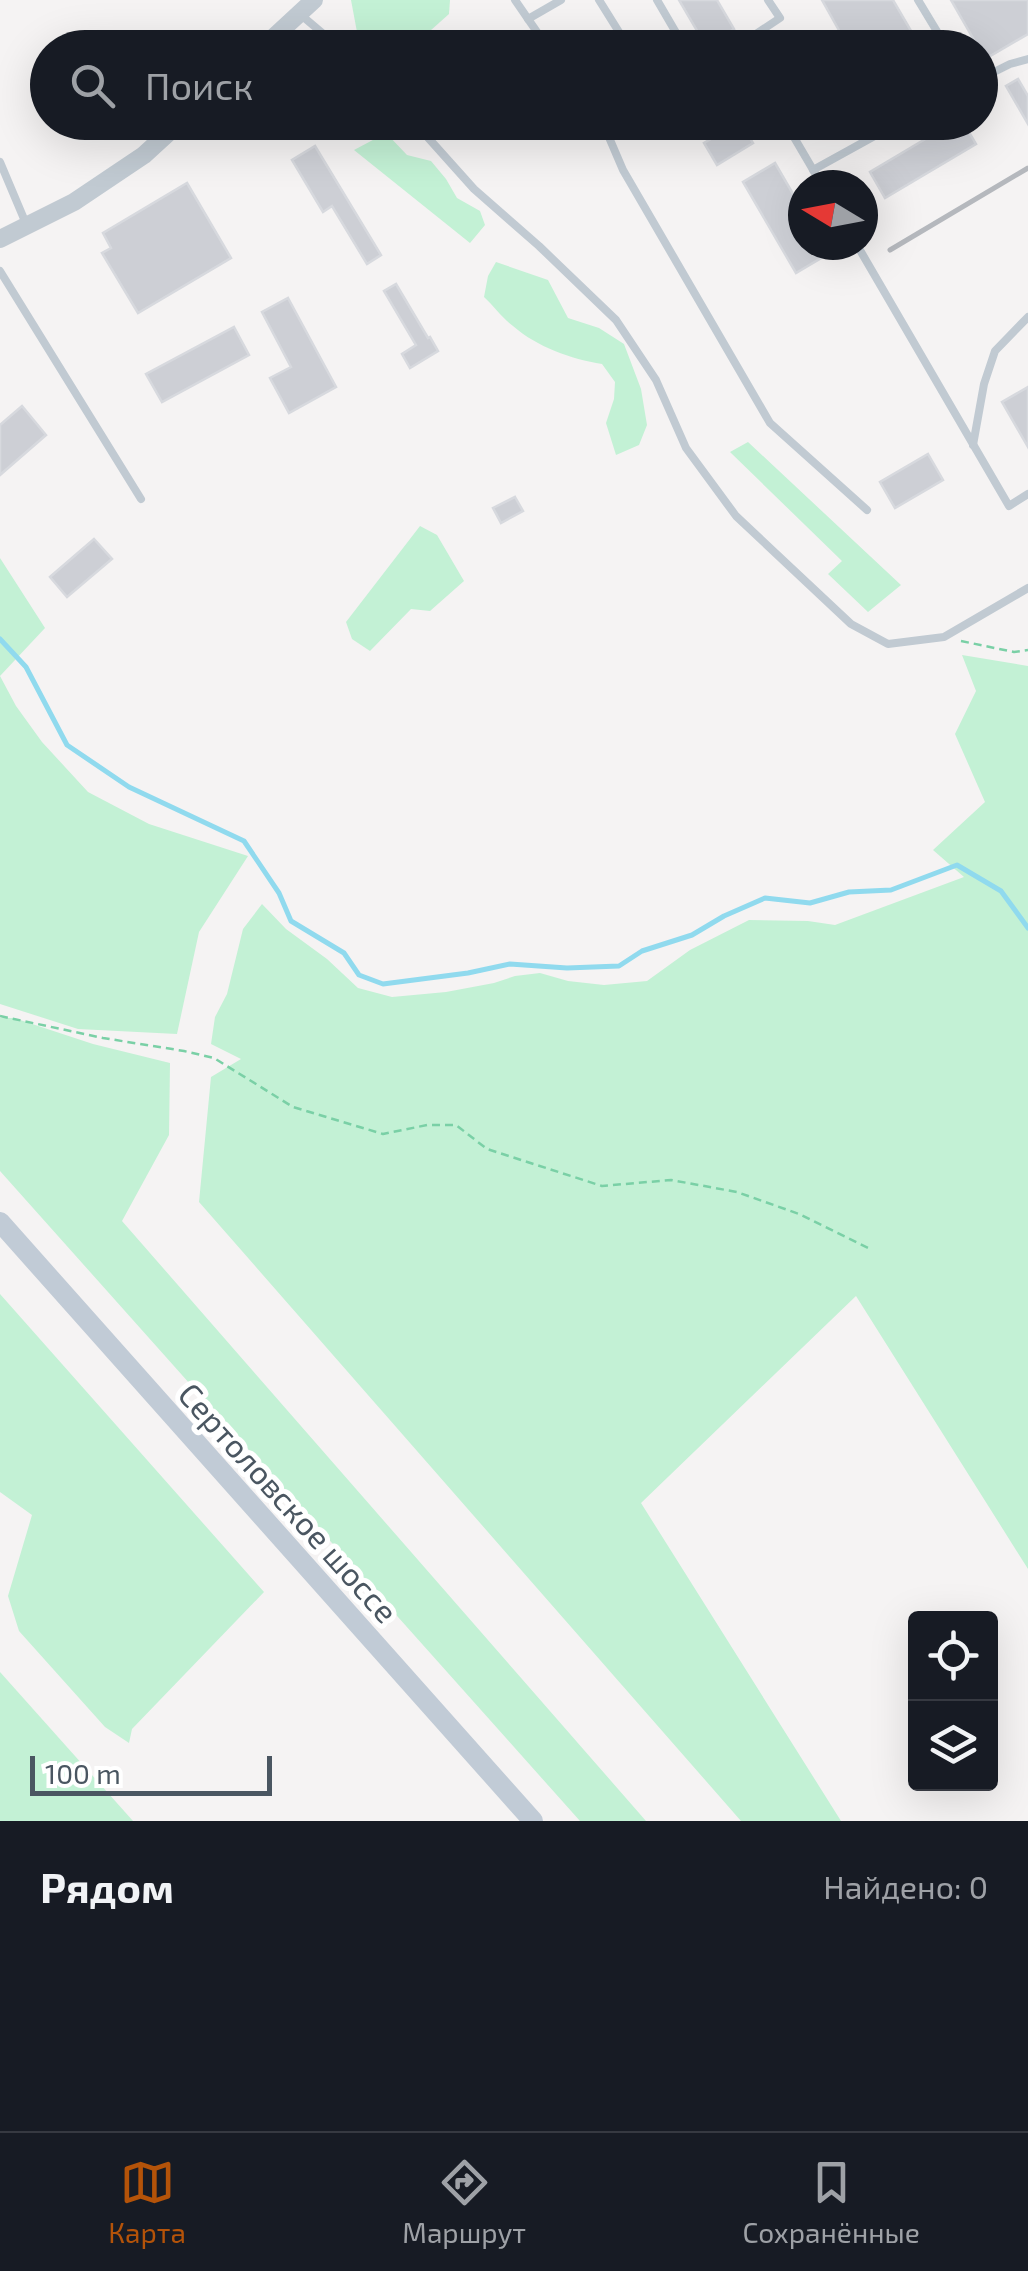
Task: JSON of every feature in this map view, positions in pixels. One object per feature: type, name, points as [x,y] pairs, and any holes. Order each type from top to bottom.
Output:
[{"type":"main road","name":"Сертоловское шоссе","points":[[0,1222],[533,1821]]},
{"type":"street","points":[[282,30],[314,0]]},
{"type":"street","points":[[0,239],[74,202],[160,140]]},
{"type":"lane","points":[[516,0],[536,30]]},
{"type":"lane","points":[[528,19],[561,0]]},
{"type":"lane","points":[[599,0],[617,30]]},
{"type":"lane","points":[[657,0],[674,30]]},
{"type":"lane","points":[[763,30],[780,18],[768,0]]},
{"type":"lane","points":[[918,0],[936,30]]},
{"type":"lane","points":[[300,14],[319,30]]},
{"type":"lane","points":[[998,70],[1028,59]]},
{"type":"lane","points":[[430,140],[474,189],[616,320],[656,380],[686,448],[736,516],[851,624],[888,644],[944,638],[1028,588]]},
{"type":"lane","points":[[610,140],[623,170],[770,423],[868,510]]},
{"type":"lane","points":[[796,140],[813,170],[867,140]]},
{"type":"lane","points":[[0,162],[27,226]]},
{"type":"lane","points":[[866,260],[1008,506],[1028,494]]},
{"type":"lane","points":[[0,272],[141,499]]},
{"type":"lane","points":[[974,444],[984,384],[995,350],[1028,317]]},
{"type":"path","points":[[944,638],[1014,652],[1028,650]]},
{"type":"path","points":[[0,1016],[214,1058],[293,1107],[384,1134],[427,1125],[456,1125],[487,1149],[602,1186],[671,1180],[737,1192],[799,1214],[872,1250]]},
{"type":"green space","points":[[351,0],[450,0],[449,14],[431,30],[357,30]]},
{"type":"green space","points":[[373,140],[393,140],[407,155],[431,161],[457,198],[480,211],[485,225],[470,243],[354,150]]},
{"type":"green space","points":[[496,262],[548,280],[568,318],[599,328],[624,344],[641,389],[647,425],[639,445],[616,455],[606,423],[615,382],[602,364],[533,340],[509,323],[484,297],[488,276]]},
{"type":"green space","points":[[748,442],[901,585],[868,612],[828,574],[842,561],[730,452]]},
{"type":"green space","points":[[420,526],[437,535],[464,581],[430,611],[411,609],[370,651],[352,639],[346,622]]},
{"type":"green space","points":[[0,558],[45,628],[0,676]]},
{"type":"green space","points":[[962,655],[1028,666],[1028,1569],[856,1296],[641,1503],[841,1821],[741,1821],[199,1202],[211,1077],[241,1059],[211,1044],[215,1017],[227,994],[243,929],[262,904],[286,929],[358,988],[392,997],[446,992],[540,973],[604,985],[647,981],[690,950],[749,920],[835,925],[964,877],[933,850],[985,802],[955,734],[976,691]]},
{"type":"green space","points":[[0,676],[42,742],[88,792],[149,824],[248,856],[199,932],[177,1034],[78,1029],[0,1004]]},
{"type":"green space","points":[[0,1018],[14,1018],[93,1044],[170,1063],[169,1135],[122,1221],[646,1821],[580,1821],[0,1171]]},
{"type":"green space","points":[[0,1294],[264,1592],[132,1729],[129,1743],[105,1727],[19,1631],[8,1596],[32,1515],[0,1492]]},
{"type":"green space","points":[[0,1672],[133,1821],[0,1821]]},
{"type":"building","points":[[679,0],[717,0],[734,29],[732,30],[697,30]]},
{"type":"building","points":[[822,0],[893,0],[910,30],[839,30]]},
{"type":"building","points":[[951,0],[1028,0],[1028,34],[998,51],[998,30],[968,30]]},
{"type":"building","points":[[1018,79],[1028,96],[1028,124],[1006,86]]},
{"type":"building","points":[[751,140],[753,143],[717,165],[704,143]]},
{"type":"building","points":[[924,140],[974,140],[976,144],[885,198],[878,186],[878,170],[873,170]]},
{"type":"building","points":[[315,146],[381,255],[367,264],[332,206],[323,212],[292,160]]},
{"type":"building","points":[[775,163],[788,185],[788,259],[743,182]]},
{"type":"building","points":[[187,183],[231,258],[138,313],[102,253],[111,248],[103,233]]},
{"type":"building","points":[[788,260],[818,260],[796,273]]},
{"type":"building","points":[[396,284],[438,351],[410,368],[402,354],[416,345],[384,291]]},
{"type":"building","points":[[288,298],[336,387],[289,413],[270,378],[291,367],[262,312]]},
{"type":"building","points":[[234,327],[249,355],[162,402],[146,374]]},
{"type":"building","points":[[1028,387],[1028,447],[1002,402]]},
{"type":"building","points":[[22,406],[46,435],[0,475],[0,425]]},
{"type":"building","points":[[928,454],[943,480],[895,508],[880,482]]},
{"type":"building","points":[[515,497],[523,511],[501,523],[493,508]]},
{"type":"building","points":[[94,539],[112,559],[67,597],[50,577]]},
{"type":"waterway","points":[[0,639],[26,667],[67,745],[129,787],[244,841],[279,893],[291,921],[344,953],[359,975],[383,984],[510,964],[619,966],[642,951],[692,935],[765,898],[810,903],[849,892],[891,890],[957,865],[1001,891],[1028,928]]},
{"type":"railway","points":[[890,250],[1028,168]]}]
